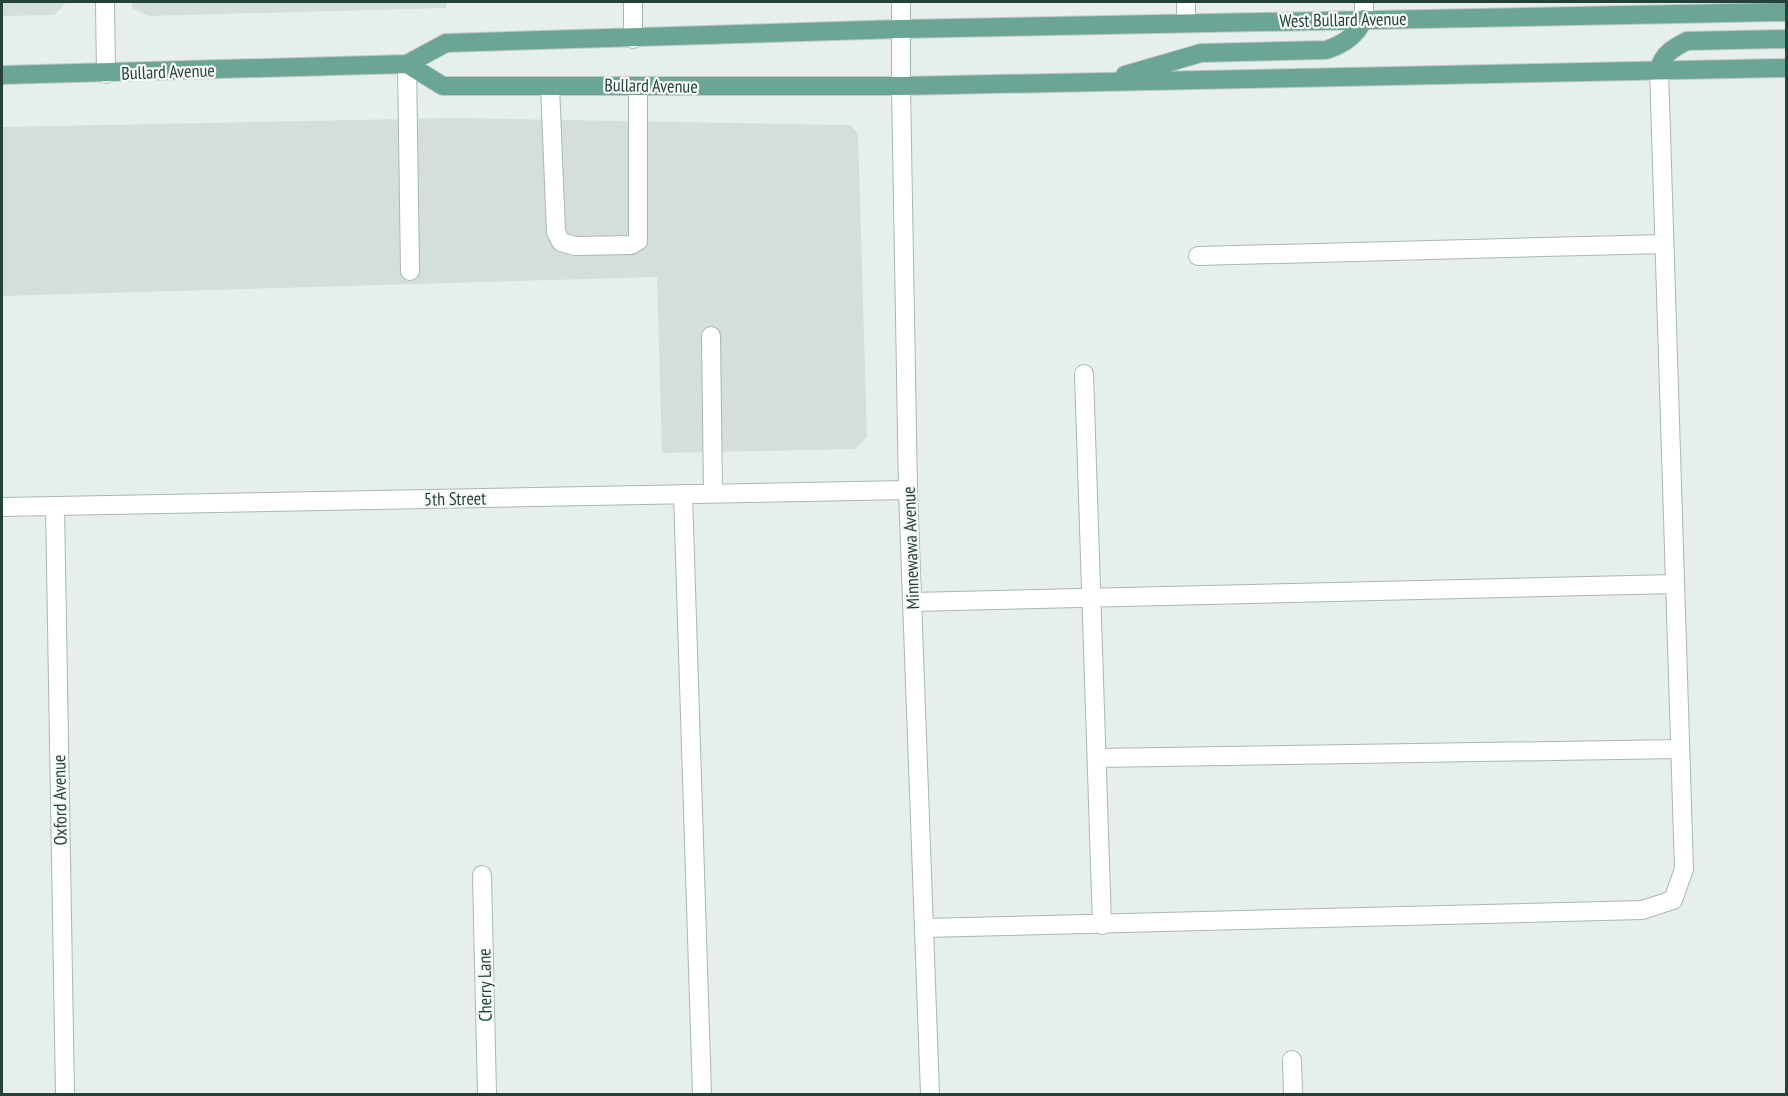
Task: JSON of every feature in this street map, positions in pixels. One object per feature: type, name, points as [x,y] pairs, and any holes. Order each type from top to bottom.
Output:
[{"type":"main road","name":"West Bullard Avenue","points":[[900,29],[1186,23],[1364,10],[1706,7],[1786,12]]},
{"type":"main road","points":[[1100,82],[1201,53],[1326,50],[1341,45],[1351,37],[1364,10]]},
{"type":"main road","name":"Bullard Avenue","points":[[2,75],[407,64],[446,43],[900,29]]},
{"type":"main road","points":[[1659,69],[1662,59],[1673,47],[1687,41],[1786,39]]},
{"type":"main road","name":"Bullard Avenue","points":[[407,64],[443,86],[901,86]]},
{"type":"main road","points":[[901,86],[1786,68]]},
{"type":"street","points":[[105,2],[105,74]]},
{"type":"street","points":[[633,2],[633,39]]},
{"type":"street","name":"Minnewawa Avenue","points":[[901,2],[908,490],[930,1095]]},
{"type":"street","points":[[1186,2],[1186,23]]},
{"type":"street","points":[[407,64],[410,271]]},
{"type":"street","points":[[924,928],[1642,910],[1673,900],[1684,869],[1659,69]]},
{"type":"street","points":[[550,86],[556,232],[561,242],[575,246],[631,245],[638,241],[638,86]]},
{"type":"street","points":[[1198,256],[1664,244]]},
{"type":"street","points":[[711,336],[713,494]]},
{"type":"street","points":[[1084,374],[1102,925]]},
{"type":"street","name":"5th Street","points":[[2,507],[908,490]]},
{"type":"street","points":[[683,494],[702,1095]]},
{"type":"street","name":"Oxford Avenue","points":[[56,506],[65,1095]]},
{"type":"street","points":[[913,602],[1674,584]]},
{"type":"street","points":[[1097,759],[1679,749]]},
{"type":"street","name":"Cherry Lane","points":[[482,875],[487,1095]]},
{"type":"street","points":[[1292,1060],[1293,1095]]},
{"type":"shaded area","points":[[2,2],[65,2],[65,4],[54,15],[2,16]]},
{"type":"shaded area","points":[[132,2],[446,2],[446,8],[149,16],[132,8]]},
{"type":"shaded area","points":[[455,118],[850,125],[858,134],[867,437],[855,449],[662,453],[657,277],[2,296],[2,127]]}]
